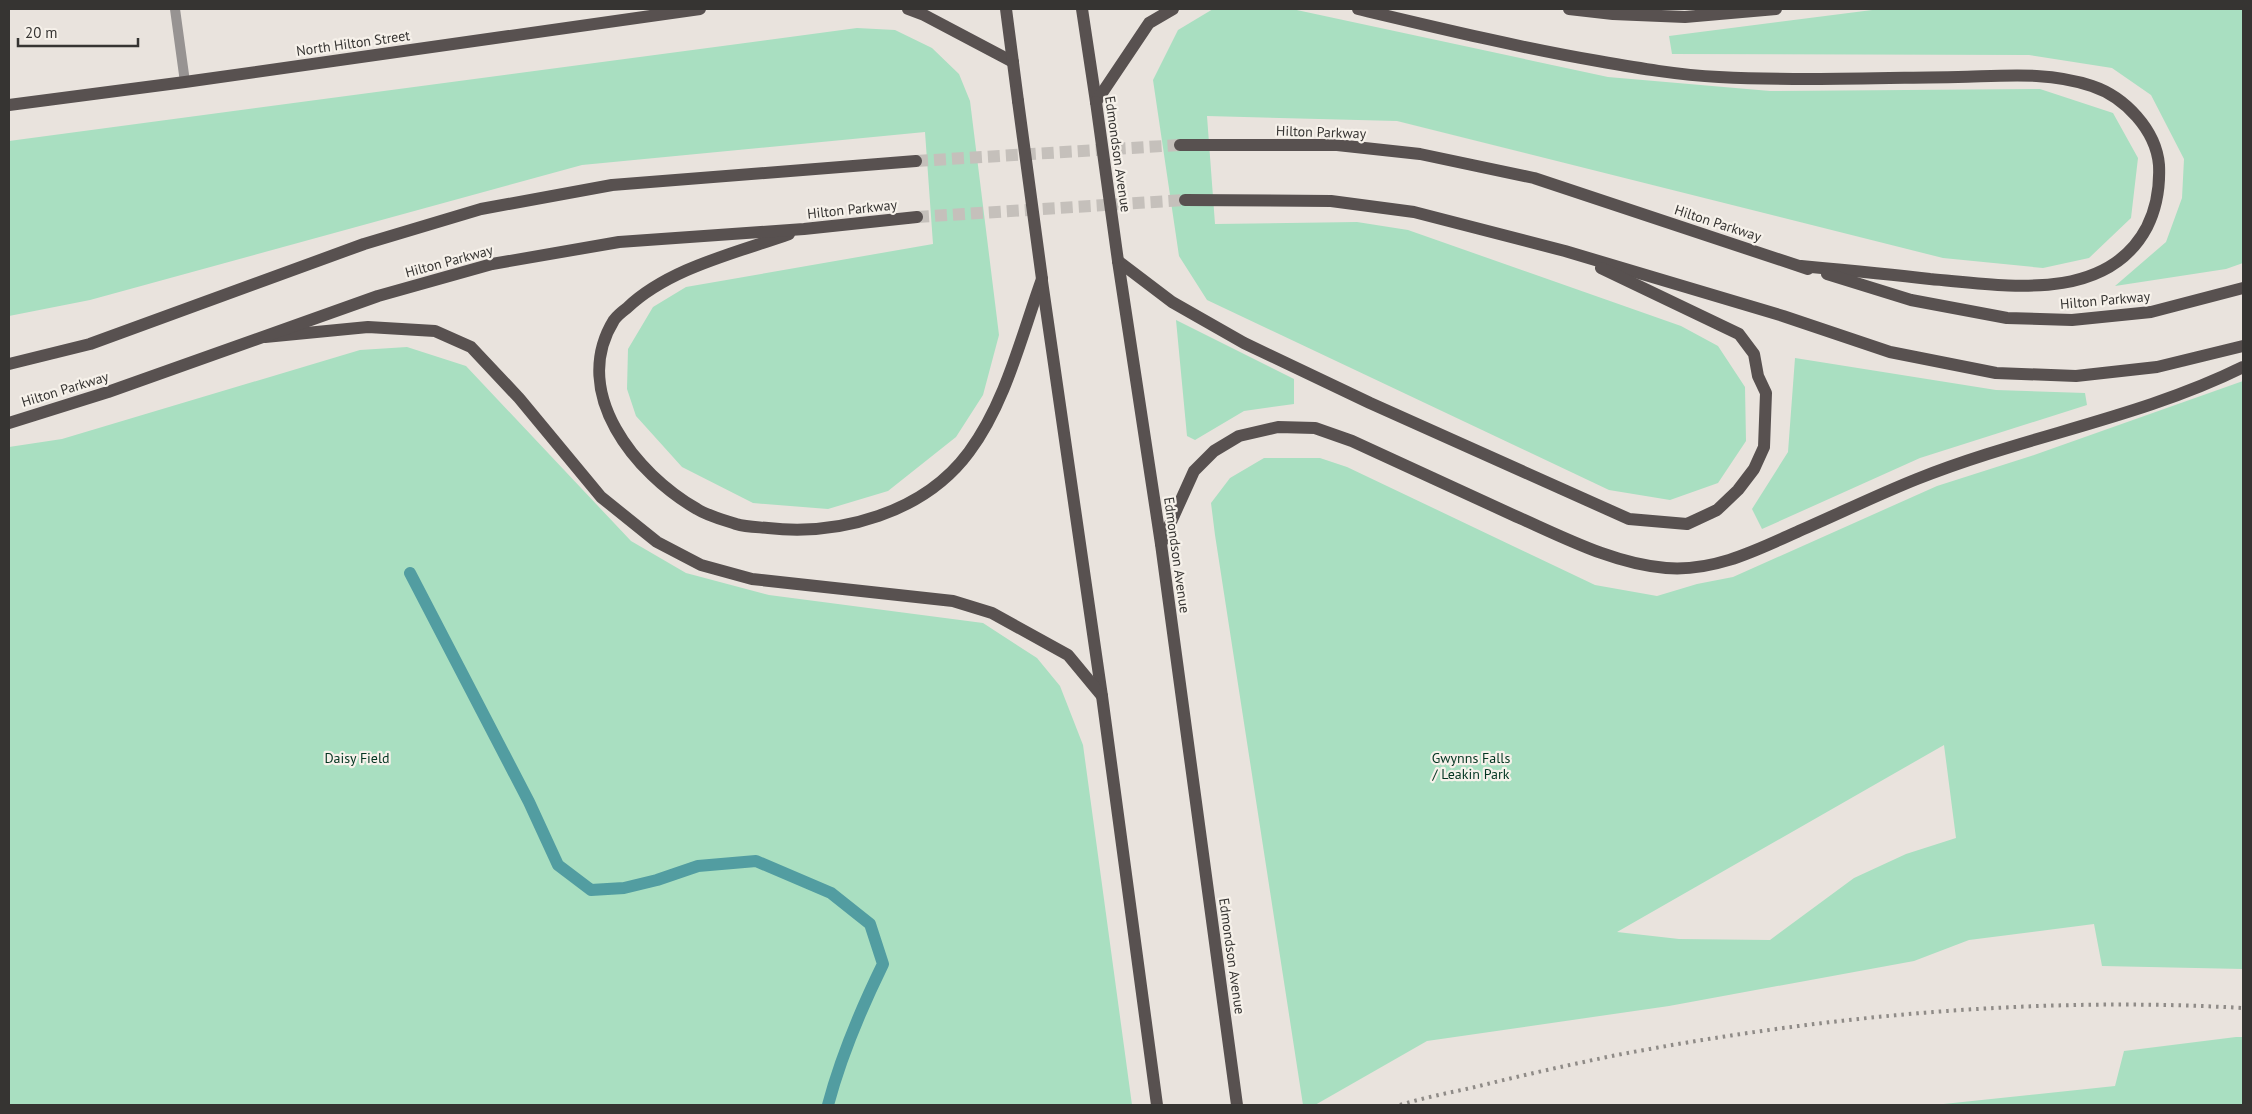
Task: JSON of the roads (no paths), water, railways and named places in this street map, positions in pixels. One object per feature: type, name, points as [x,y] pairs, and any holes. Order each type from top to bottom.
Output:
[{"type":"main road","name":"North Hilton Street","points":[[9,105],[700,9]]},
{"type":"main road","points":[[908,9],[936,21],[1013,62]]},
{"type":"main road","points":[[1006,9],[1157,1105]]},
{"type":"main road","name":"Edmondson Avenue","points":[[1082,9],[1161,544],[1237,1105]]},
{"type":"main road","points":[[1096,102],[1149,23],[1173,9]]},
{"type":"main road","points":[[1358,9],[1534,50],[1641,69],[1716,77],[1814,80],[2026,75],[2064,78],[2096,87],[2122,102],[2143,124],[2158,153],[2160,185],[2153,215],[2138,243],[2116,263],[2085,279],[2049,285],[1998,285],[1802,266]]},
{"type":"main road","points":[[1569,9],[1612,14],[1685,17],[1776,9]]},
{"type":"main road","name":"Hilton Parkway","points":[[1180,146],[1337,145],[1420,154],[1534,178],[1910,300],[2008,318],[2072,320],[2151,312],[2243,288]]},
{"type":"main road","points":[[9,364],[90,344],[364,244],[481,209],[612,185],[916,161]]},
{"type":"main road","points":[[1185,200],[1331,201],[1414,212],[1565,251],[1783,316],[1890,352],[1996,373],[2076,376],[2148,368],[2243,346]]},
{"type":"main road","name":"Hilton Parkway","points":[[9,422],[108,392],[378,296],[492,264],[619,242],[804,229],[917,217]]},
{"type":"main road","points":[[804,229],[675,275],[638,297],[614,319],[602,350],[599,381],[608,416],[629,450],[662,484],[698,510],[738,525],[790,531],[836,528],[892,512],[933,489],[968,453],[997,406],[1042,279]]},
{"type":"main road","points":[[1118,261],[1172,302],[1244,343],[1370,403],[1629,519],[1686,524],[1717,510],[1744,483],[1754,469],[1764,447],[1766,393],[1758,376],[1754,354],[1739,334],[1565,251]]},
{"type":"main road","points":[[265,337],[368,327],[435,330],[472,348],[519,398],[601,497],[657,542],[701,565],[752,578],[953,601],[992,613],[1068,655],[1102,696]]},
{"type":"main road","points":[[1161,544],[1194,471],[1214,451],[1239,436],[1278,427],[1314,428],[1352,441],[1568,540],[1621,559],[1666,568],[1711,566],[1757,550],[1918,479],[2026,442],[2160,401],[2217,380],[2243,367]]},
{"type":"street","points":[[175,9],[185,82]]},
{"type":"waterway","points":[[410,573],[529,802],[558,865],[591,890],[624,888],[657,880],[698,866],[756,861],[831,893],[870,924],[883,964],[852,1033],[828,1105]]},
{"type":"tunnel","points":[[916,161],[1180,145]]},
{"type":"tunnel","points":[[917,217],[1185,200]]},
{"type":"railway","points":[[1400,1105],[1617,1055],[1694,1041],[1850,1020],[2007,1007],[2165,1005],[2243,1008]]},
{"type":"park label","name":"Daisy Field","points":[[357,758]]},
{"type":"park label","name":"Gwynns Falls / Leakin Park","points":[[1471,766]]}]
